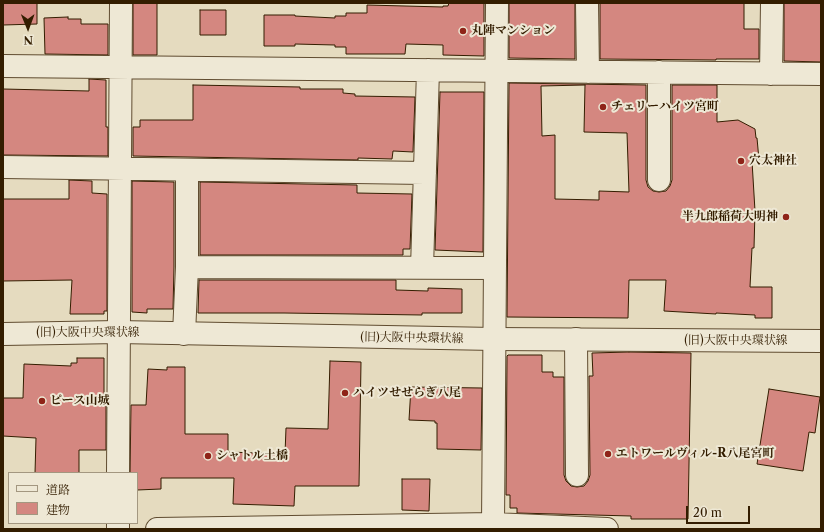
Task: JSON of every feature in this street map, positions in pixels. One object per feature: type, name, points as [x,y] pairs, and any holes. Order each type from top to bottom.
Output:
[{"type":"street","points":[[118,472],[121,3]]},
{"type":"street","points":[[493,524],[497,3]]},
{"type":"street","points":[[587,3],[588,72]]},
{"type":"street","points":[[771,74],[772,3]]},
{"type":"street","points":[[3,66],[821,74]]},
{"type":"street","points":[[422,268],[428,70]]},
{"type":"street","points":[[658,180],[659,72]]},
{"type":"street","points":[[3,167],[425,173]]},
{"type":"street","points":[[184,334],[187,267],[188,170]]},
{"type":"street","points":[[187,267],[495,268]]},
{"type":"street","name":"(旧)大阪中央環状線","points":[[3,334],[118,332],[494,339],[821,341]]},
{"type":"street","points":[[576,339],[577,475]]},
{"type":"street","points":[[157,529],[493,524],[518,527],[607,529]]},
{"type":"building","points":[[3,3],[37,3],[37,24],[3,25]]},
{"type":"building","points":[[133,3],[157,3],[157,55],[133,55]]},
{"type":"building","points":[[449,3],[484,3],[484,56],[443,55],[443,45],[406,44],[405,54],[346,54],[346,47],[335,47],[335,45],[295,44],[295,46],[264,46],[264,15],[295,15],[335,18],[335,16],[346,16],[346,13],[367,13],[367,5],[443,7],[448,6]]},
{"type":"building","points":[[509,3],[575,3],[575,59],[509,58]]},
{"type":"building","points":[[600,3],[744,3],[744,29],[759,29],[759,59],[600,59]]},
{"type":"building","points":[[784,3],[821,3],[821,62],[784,61]]},
{"type":"building","points":[[200,10],[226,10],[226,35],[200,35]]},
{"type":"building","points":[[68,17],[68,19],[81,19],[81,24],[108,24],[108,55],[45,54],[44,18]]},
{"type":"building","points":[[89,79],[106,80],[106,127],[108,127],[108,156],[3,155],[3,89],[89,91]]},
{"type":"building","points":[[509,83],[646,85],[646,180],[648,187],[653,191],[659,192],[666,191],[672,180],[672,85],[717,85],[717,122],[738,120],[755,129],[759,160],[752,161],[755,211],[754,248],[752,248],[750,287],[772,287],[772,318],[755,318],[755,315],[664,311],[666,280],[629,280],[628,318],[507,317]],"holes":[[[585,85],[584,132],[627,133],[629,192],[599,191],[599,200],[555,199],[555,135],[542,136],[541,86]]]},
{"type":"building","points":[[193,85],[343,89],[343,93],[355,94],[355,96],[415,97],[413,152],[393,151],[392,159],[358,158],[358,160],[133,156],[133,127],[140,127],[140,120],[193,120]]},
{"type":"building","points":[[440,92],[484,92],[483,252],[435,250]]},
{"type":"building","points":[[69,180],[92,181],[92,193],[107,194],[107,311],[104,311],[104,314],[70,314],[72,280],[3,281],[3,199],[69,199]]},
{"type":"building","points":[[132,181],[174,182],[173,309],[147,309],[147,313],[132,312]]},
{"type":"building","points":[[200,182],[357,185],[357,193],[412,194],[410,249],[403,249],[403,255],[200,255]]},
{"type":"building","points":[[199,280],[396,280],[396,290],[428,291],[428,288],[462,289],[462,313],[422,313],[422,315],[198,313]]},
{"type":"building","points":[[592,353],[691,353],[688,519],[631,519],[631,516],[517,513],[517,508],[510,508],[510,495],[506,495],[507,356],[542,355],[542,372],[553,372],[553,377],[564,377],[564,475],[566,481],[571,486],[577,487],[584,486],[590,475],[589,376],[593,376]]},
{"type":"building","points":[[77,358],[104,358],[106,450],[79,450],[79,472],[35,472],[36,438],[3,436],[3,398],[23,398],[24,364],[71,366],[71,363],[77,363]]},
{"type":"building","points":[[330,361],[361,362],[359,486],[295,486],[294,506],[233,504],[234,478],[161,478],[161,489],[138,490],[138,472],[130,472],[131,405],[146,405],[148,369],[167,370],[167,367],[185,367],[185,434],[228,434],[228,452],[285,454],[286,428],[328,429]]},
{"type":"building","points":[[411,387],[482,388],[481,450],[437,449],[437,423],[435,423],[435,421],[409,420]]},
{"type":"building","points":[[769,389],[820,397],[815,433],[809,432],[803,471],[757,464]]},
{"type":"building","points":[[402,479],[430,479],[429,511],[402,510]]},
{"type":"place","name":"丸陣マンション","points":[[463,31]]},
{"type":"place","name":"チェリーハイツ宮町","points":[[603,107]]},
{"type":"place","name":"穴太神社","points":[[741,161]]},
{"type":"place","name":"半九郎稲荷大明神","points":[[786,217]]},
{"type":"place","name":"ハイツせせらぎ八尾","points":[[345,393]]},
{"type":"place","name":"ピース山城","points":[[42,401]]},
{"type":"place","name":"エトワールヴィル-R八尾宮町","points":[[608,454]]},
{"type":"place","name":"シャトル土橋","points":[[208,456]]}]
